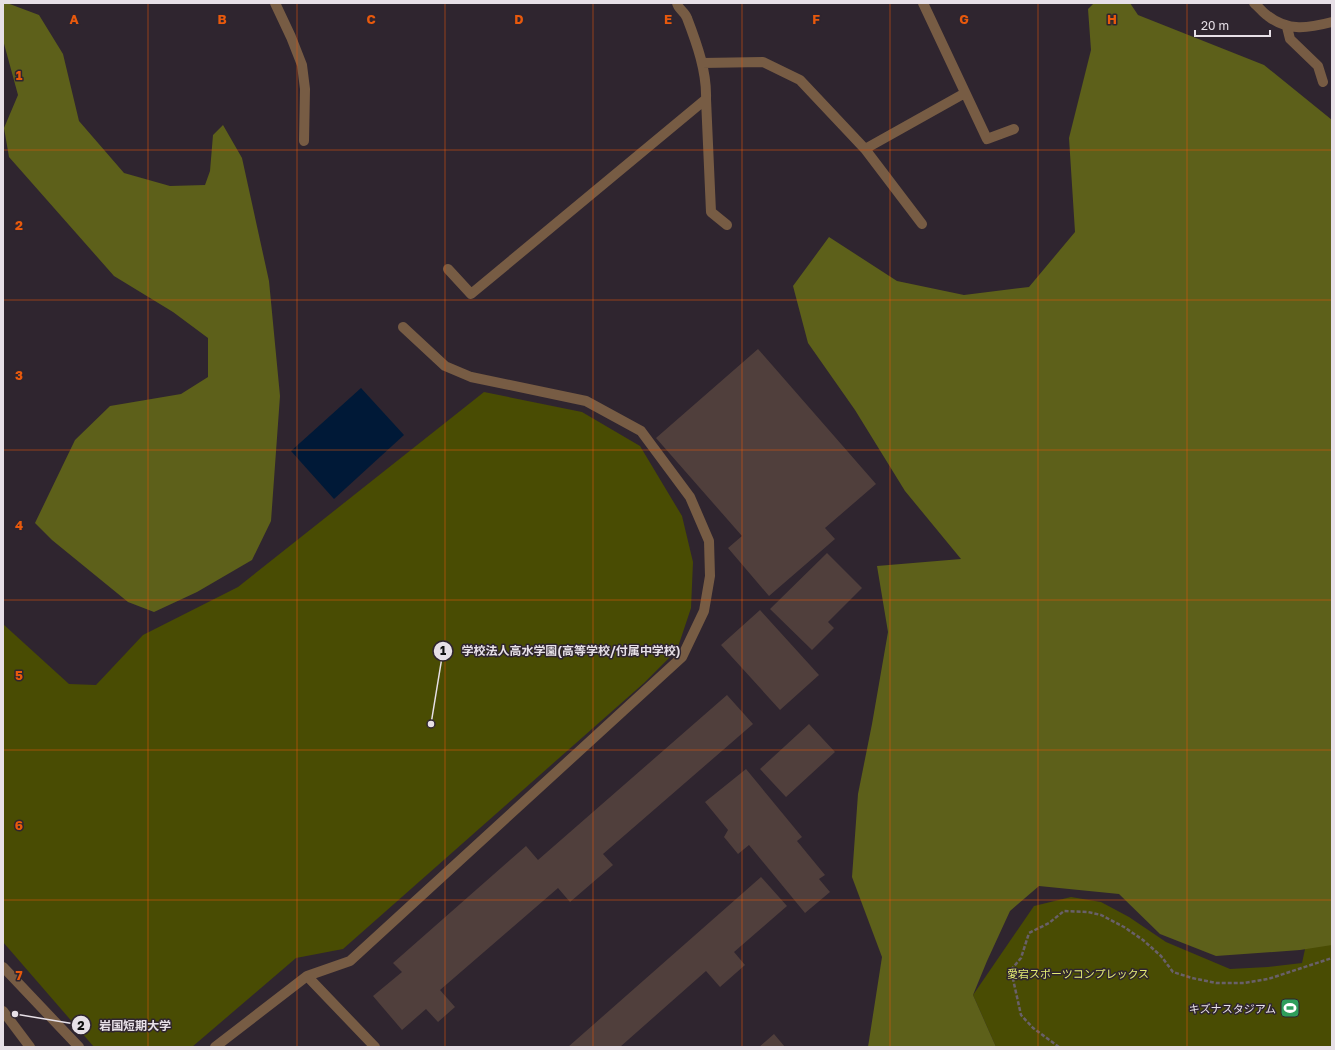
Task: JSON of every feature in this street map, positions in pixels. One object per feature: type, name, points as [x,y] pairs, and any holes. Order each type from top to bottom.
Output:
[{"type":"street","points":[[275,3],[292,37],[302,65],[305,89],[304,140]]},
{"type":"street","points":[[677,3],[677,6],[686,16],[702,63],[706,85],[711,212],[727,225]]},
{"type":"street","points":[[922,3],[987,139],[1014,128]]},
{"type":"street","points":[[1254,3],[1268,17],[1287,27],[1311,27],[1332,22]]},
{"type":"street","points":[[1287,27],[1290,39],[1318,66],[1323,82]]},
{"type":"street","points":[[702,63],[763,62],[800,80],[865,149],[922,224]]},
{"type":"street","points":[[865,149],[965,93]]},
{"type":"street","points":[[448,269],[471,294],[706,100]]},
{"type":"street","points":[[215,1047],[307,976],[350,961],[682,657],[704,611],[710,576],[709,541],[690,497],[641,431],[586,401],[472,377],[445,366],[403,327]]},
{"type":"street","points":[[3,967],[79,1047]]},
{"type":"street","points":[[307,976],[375,1047]]},
{"type":"street","points":[[3,1011],[30,1047]]},
{"type":"path","points":[[1059,1047],[1033,1028],[1021,1015],[1011,970],[1021,958],[1028,933],[1049,923],[1064,911],[1088,912],[1101,915],[1124,927],[1143,940],[1161,956],[1173,972],[1216,983],[1244,983],[1268,979],[1332,958]]},
{"type":"green space","points":[[484,392],[582,412],[640,446],[682,516],[693,562],[691,608],[677,650],[644,683],[343,949],[296,958],[192,1047],[94,1047],[3,942],[3,624],[69,684],[96,685],[143,635],[238,587]]},
{"type":"green space","name":"愛宕スポーツコンプレックス","points":[[1332,825],[1332,1047],[996,1047],[973,995],[1034,906],[1071,897],[1101,902],[1129,917],[1166,942],[1230,969],[1302,963]]},
{"type":"shaded area","points":[[3,3],[7,3],[39,15],[63,54],[79,121],[124,173],[170,186],[205,185],[210,171],[213,135],[223,125],[242,158],[269,281],[280,396],[271,521],[252,560],[197,592],[154,612],[128,602],[52,540],[35,523],[75,440],[110,406],[181,394],[208,377],[208,338],[173,312],[114,276],[9,157],[4,128],[18,95],[3,40]]},
{"type":"shaded area","points":[[1094,3],[1130,3],[1138,15],[1264,65],[1332,120],[1332,945],[1300,950],[1216,956],[1160,934],[1119,894],[1039,886],[1010,911],[973,995],[996,1047],[868,1047],[882,957],[852,877],[858,794],[888,632],[877,566],[961,559],[905,491],[855,410],[808,343],[793,286],[829,237],[897,281],[964,295],[1029,287],[1075,232],[1069,138],[1091,50],[1088,9]]},
{"type":"water","points":[[361,388],[404,435],[334,499],[291,451]]},
{"type":"building","points":[[758,349],[876,484],[825,528],[835,539],[769,596],[728,548],[742,536],[656,438]]},
{"type":"building","points":[[827,553],[862,588],[828,622],[834,628],[812,650],[770,609]]},
{"type":"building","points":[[760,610],[819,675],[780,710],[721,645]]},
{"type":"building","points":[[727,695],[753,724],[603,854],[613,865],[570,902],[558,888],[440,990],[455,1007],[438,1022],[426,1009],[402,1030],[373,996],[402,972],[393,963],[526,846],[538,860]]},
{"type":"building","points":[[809,724],[835,752],[786,797],[760,769]]},
{"type":"building","points":[[746,769],[802,837],[797,841],[825,875],[819,879],[830,892],[805,913],[749,845],[738,854],[724,837],[728,830],[705,802]]},
{"type":"building","points":[[761,877],[787,906],[734,952],[745,965],[720,987],[706,971],[620,1047],[568,1047]]},
{"type":"building","points":[[774,1034],[785,1047],[759,1047]]},
{"type":"place","name":"学校法人高水学園(高等学校/付属中学校)","points":[[431,724]]},
{"type":"place","name":"キズナスタジアム","points":[[1290,1008]]},
{"type":"place","name":"岩国短期大学","points":[[15,1014]]}]
